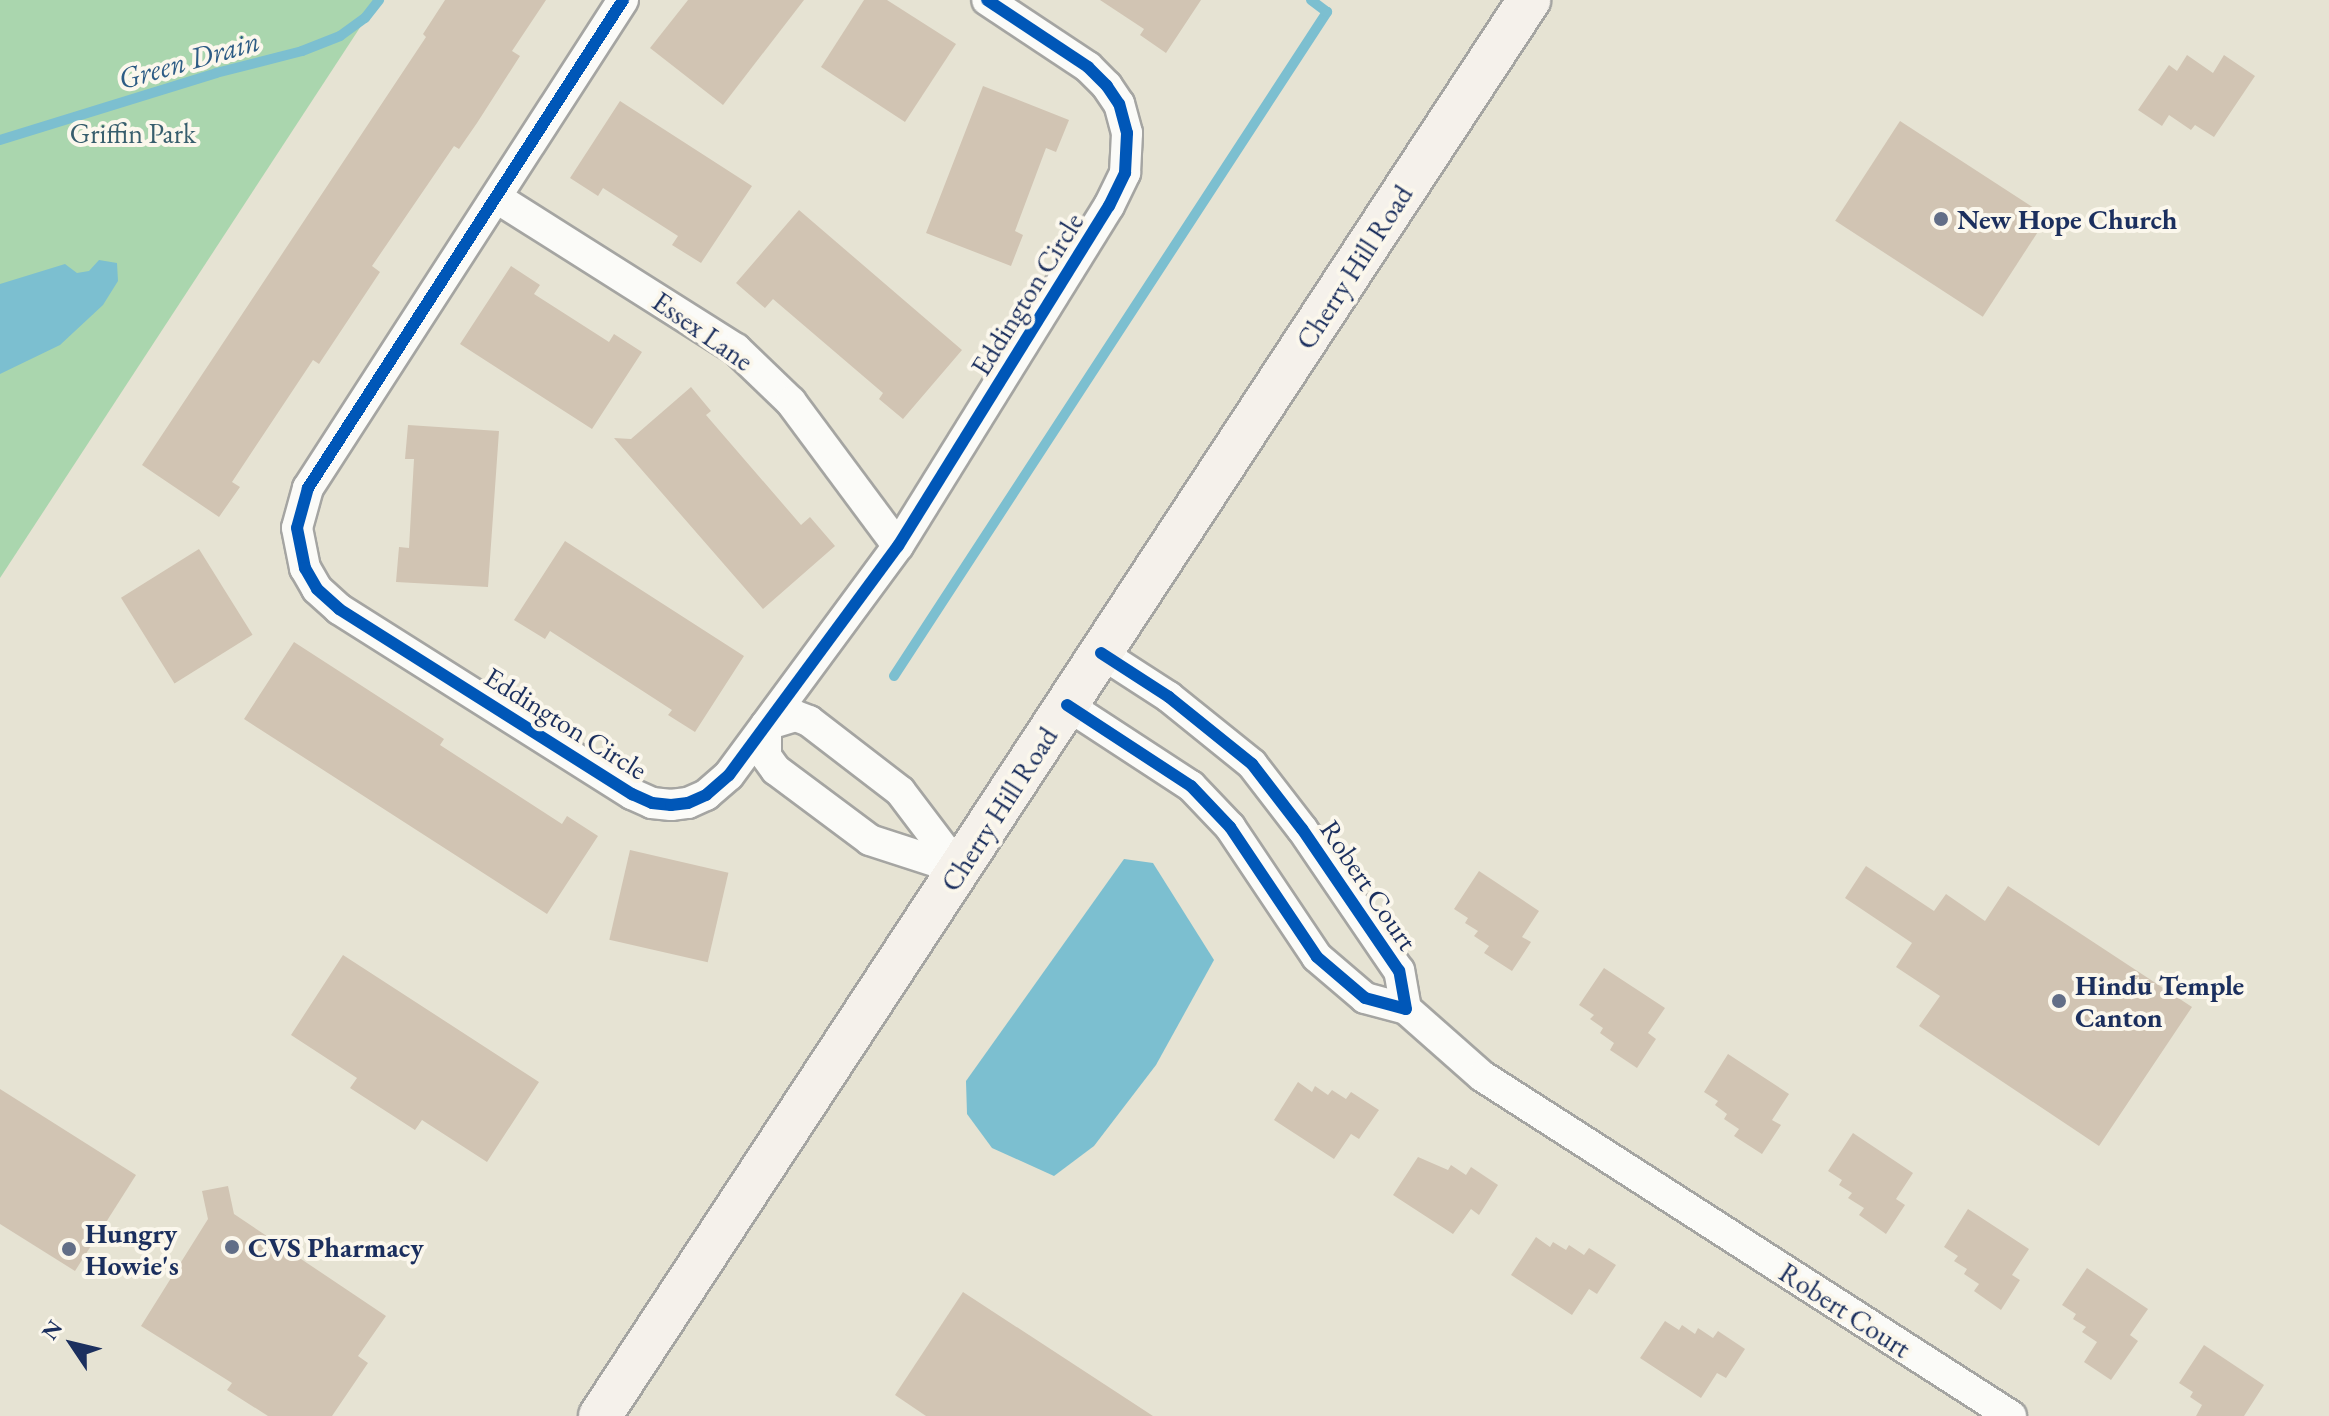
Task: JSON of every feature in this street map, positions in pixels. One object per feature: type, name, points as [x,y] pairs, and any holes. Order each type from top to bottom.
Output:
[{"type":"main road","name":"Cherry Hill Road","points":[[600,1416],[1529,0]]},
{"type":"street","name":"Eddington Circle","points":[[623,0],[308,488],[297,528],[305,568],[317,589],[339,609],[652,803],[688,803],[706,795],[729,775],[898,546],[1109,206],[1125,173],[1127,133],[1119,104],[1107,86],[1088,67],[987,0]]},
{"type":"street","name":"Essex Lane","points":[[497,198],[736,349],[791,402],[898,546]]},
{"type":"street","name":"Robert Court","points":[[1101,653],[1169,697],[1252,764],[1302,829],[1399,971],[1406,1009]]},
{"type":"street","name":"Robert Court","points":[[1067,705],[1191,786],[1230,827],[1317,957],[1365,998],[1406,1009],[1482,1076],[2011,1416]]},
{"type":"street","points":[[796,716],[809,721],[900,791],[959,869],[870,840],[776,770],[766,756],[766,725],[796,716]]},
{"type":"green space","name":"Griffin Park","points":[[0,0],[378,0],[0,578]]},
{"type":"water","points":[[99,260],[117,263],[118,281],[103,305],[60,345],[0,374],[0,284],[65,264],[77,273],[89,271]]},
{"type":"water","points":[[1124,859],[1153,863],[1214,960],[1156,1065],[1094,1146],[1054,1176],[992,1148],[967,1114],[966,1081]]},
{"type":"building","points":[[445,0],[546,0],[512,51],[520,56],[459,149],[454,146],[372,266],[380,272],[319,364],[313,360],[232,482],[240,487],[219,517],[142,465],[426,37],[423,34]]},
{"type":"building","points":[[688,0],[804,0],[723,105],[650,48]]},
{"type":"building","points":[[864,0],[887,0],[956,44],[905,122],[821,67]]},
{"type":"building","points":[[1100,0],[1201,0],[1166,53],[1140,35],[1144,29]]},
{"type":"building","points":[[2187,55],[2213,73],[2224,55],[2255,76],[2214,137],[2195,125],[2191,130],[2169,115],[2162,126],[2138,110],[2169,65],[2177,71]]},
{"type":"building","points":[[983,86],[1069,120],[1056,152],[1046,148],[1015,231],[1023,235],[1011,266],[926,233]]},
{"type":"building","points":[[620,101],[752,186],[701,263],[672,245],[678,236],[603,188],[598,196],[570,178]]},
{"type":"building","name":"New Hope Church","points":[[1900,121],[2048,217],[1983,317],[1835,221]]},
{"type":"building","points":[[799,210],[962,350],[903,419],[879,399],[883,393],[773,299],[765,308],[736,283]]},
{"type":"building","points":[[511,266],[540,285],[534,294],[609,342],[614,334],[642,352],[592,429],[460,344]]},
{"type":"building","points":[[691,387],[711,411],[706,415],[801,525],[810,517],[835,546],[763,609],[614,438],[631,439]]},
{"type":"building","points":[[408,425],[499,431],[488,587],[396,582],[399,547],[409,548],[414,459],[405,459]]},
{"type":"building","points":[[565,541],[744,656],[695,732],[668,715],[672,710],[550,631],[545,639],[514,620]]},
{"type":"building","points":[[199,549],[253,635],[175,683],[121,598]]},
{"type":"building","points":[[294,642],[444,739],[440,745],[562,824],[567,816],[598,836],[547,914],[244,719]]},
{"type":"building","points":[[630,850],[728,873],[708,962],[609,940]]},
{"type":"building","name":"Hindu Temple Canton","points":[[1866,866],[1934,911],[1946,894],[1985,921],[2008,886],[2192,1007],[2099,1146],[1919,1026],[1940,996],[1896,967],[1912,943],[1845,898]]},
{"type":"building","points":[[1479,871],[1539,911],[1522,937],[1531,942],[1512,971],[1484,953],[1489,946],[1474,936],[1478,931],[1465,923],[1468,918],[1454,909]]},
{"type":"building","points":[[343,955],[539,1082],[487,1162],[422,1120],[415,1130],[350,1088],[357,1078],[291,1035]]},
{"type":"building","points":[[1604,968],[1665,1008],[1648,1033],[1656,1039],[1637,1068],[1610,1050],[1614,1043],[1600,1033],[1603,1028],[1590,1019],[1594,1015],[1579,1005]]},
{"type":"building","points":[[1728,1054],[1789,1094],[1772,1120],[1781,1125],[1762,1154],[1734,1136],[1739,1129],[1724,1119],[1727,1114],[1715,1105],[1718,1101],[1704,1092]]},
{"type":"building","points":[[1298,1082],[1312,1092],[1315,1086],[1328,1095],[1332,1090],[1346,1099],[1351,1092],[1379,1110],[1359,1139],[1351,1134],[1334,1159],[1274,1120]]},
{"type":"building","points":[[0,1089],[136,1175],[75,1271],[0,1224]]},
{"type":"building","points":[[1853,1133],[1913,1173],[1896,1199],[1905,1205],[1886,1234],[1859,1215],[1864,1208],[1848,1198],[1852,1193],[1839,1185],[1842,1180],[1828,1171]]},
{"type":"building","points":[[1418,1157],[1448,1170],[1451,1165],[1466,1175],[1471,1167],[1498,1185],[1479,1215],[1471,1209],[1453,1234],[1393,1195]]},
{"type":"building","name":"CVS Pharmacy","points":[[228,1186],[234,1214],[386,1316],[358,1356],[368,1363],[332,1416],[268,1416],[227,1390],[232,1383],[141,1326],[208,1219],[202,1191]]},
{"type":"building","points":[[1968,1209],[2029,1249],[2012,1275],[2020,1280],[2001,1310],[1974,1291],[1979,1284],[1964,1274],[1967,1269],[1954,1261],[1958,1256],[1944,1247]]},
{"type":"building","points":[[1536,1237],[1550,1247],[1553,1242],[1566,1250],[1569,1245],[1584,1255],[1589,1248],[1616,1265],[1597,1294],[1589,1289],[1572,1315],[1511,1275]]},
{"type":"building","points":[[2087,1268],[2148,1309],[2130,1335],[2138,1341],[2111,1380],[2084,1362],[2097,1342],[2082,1332],[2086,1327],[2073,1319],[2076,1314],[2062,1305]]},
{"type":"building","points":[[963,1292],[1153,1416],[926,1416],[895,1395]]},
{"type":"building","points":[[1665,1321],[1679,1330],[1682,1325],[1695,1334],[1698,1328],[1713,1338],[1718,1331],[1745,1349],[1726,1378],[1717,1373],[1701,1398],[1640,1358]]},
{"type":"building","points":[[2204,1345],[2264,1385],[2244,1416],[2196,1416],[2202,1405],[2190,1397],[2193,1392],[2179,1383]]},
{"type":"waterway","name":"Green Drain","points":[[0,140],[216,73],[302,51],[340,36],[365,18],[379,0]]},
{"type":"waterway","points":[[894,676],[1327,12],[1311,0]]},
{"type":"cycle path","points":[[623,0],[308,488],[297,528],[305,568],[317,589],[339,609],[632,794],[652,803],[671,805],[688,803],[706,795],[729,775],[898,546],[1109,206],[1125,173],[1127,133],[1119,104],[1107,86],[1088,67],[987,0]]},
{"type":"cycle path","points":[[1067,705],[1191,786],[1230,827],[1317,957],[1365,998],[1406,1009],[1399,971],[1302,829],[1252,764],[1169,697],[1101,653]]},
{"type":"place","name":"New Hope Church","points":[[1941,219]]},
{"type":"place","name":"Hindu Temple Canton","points":[[2059,1001]]},
{"type":"place","name":"CVS Pharmacy","points":[[232,1247]]},
{"type":"place","name":"Hungry Howie's","points":[[69,1249]]}]
